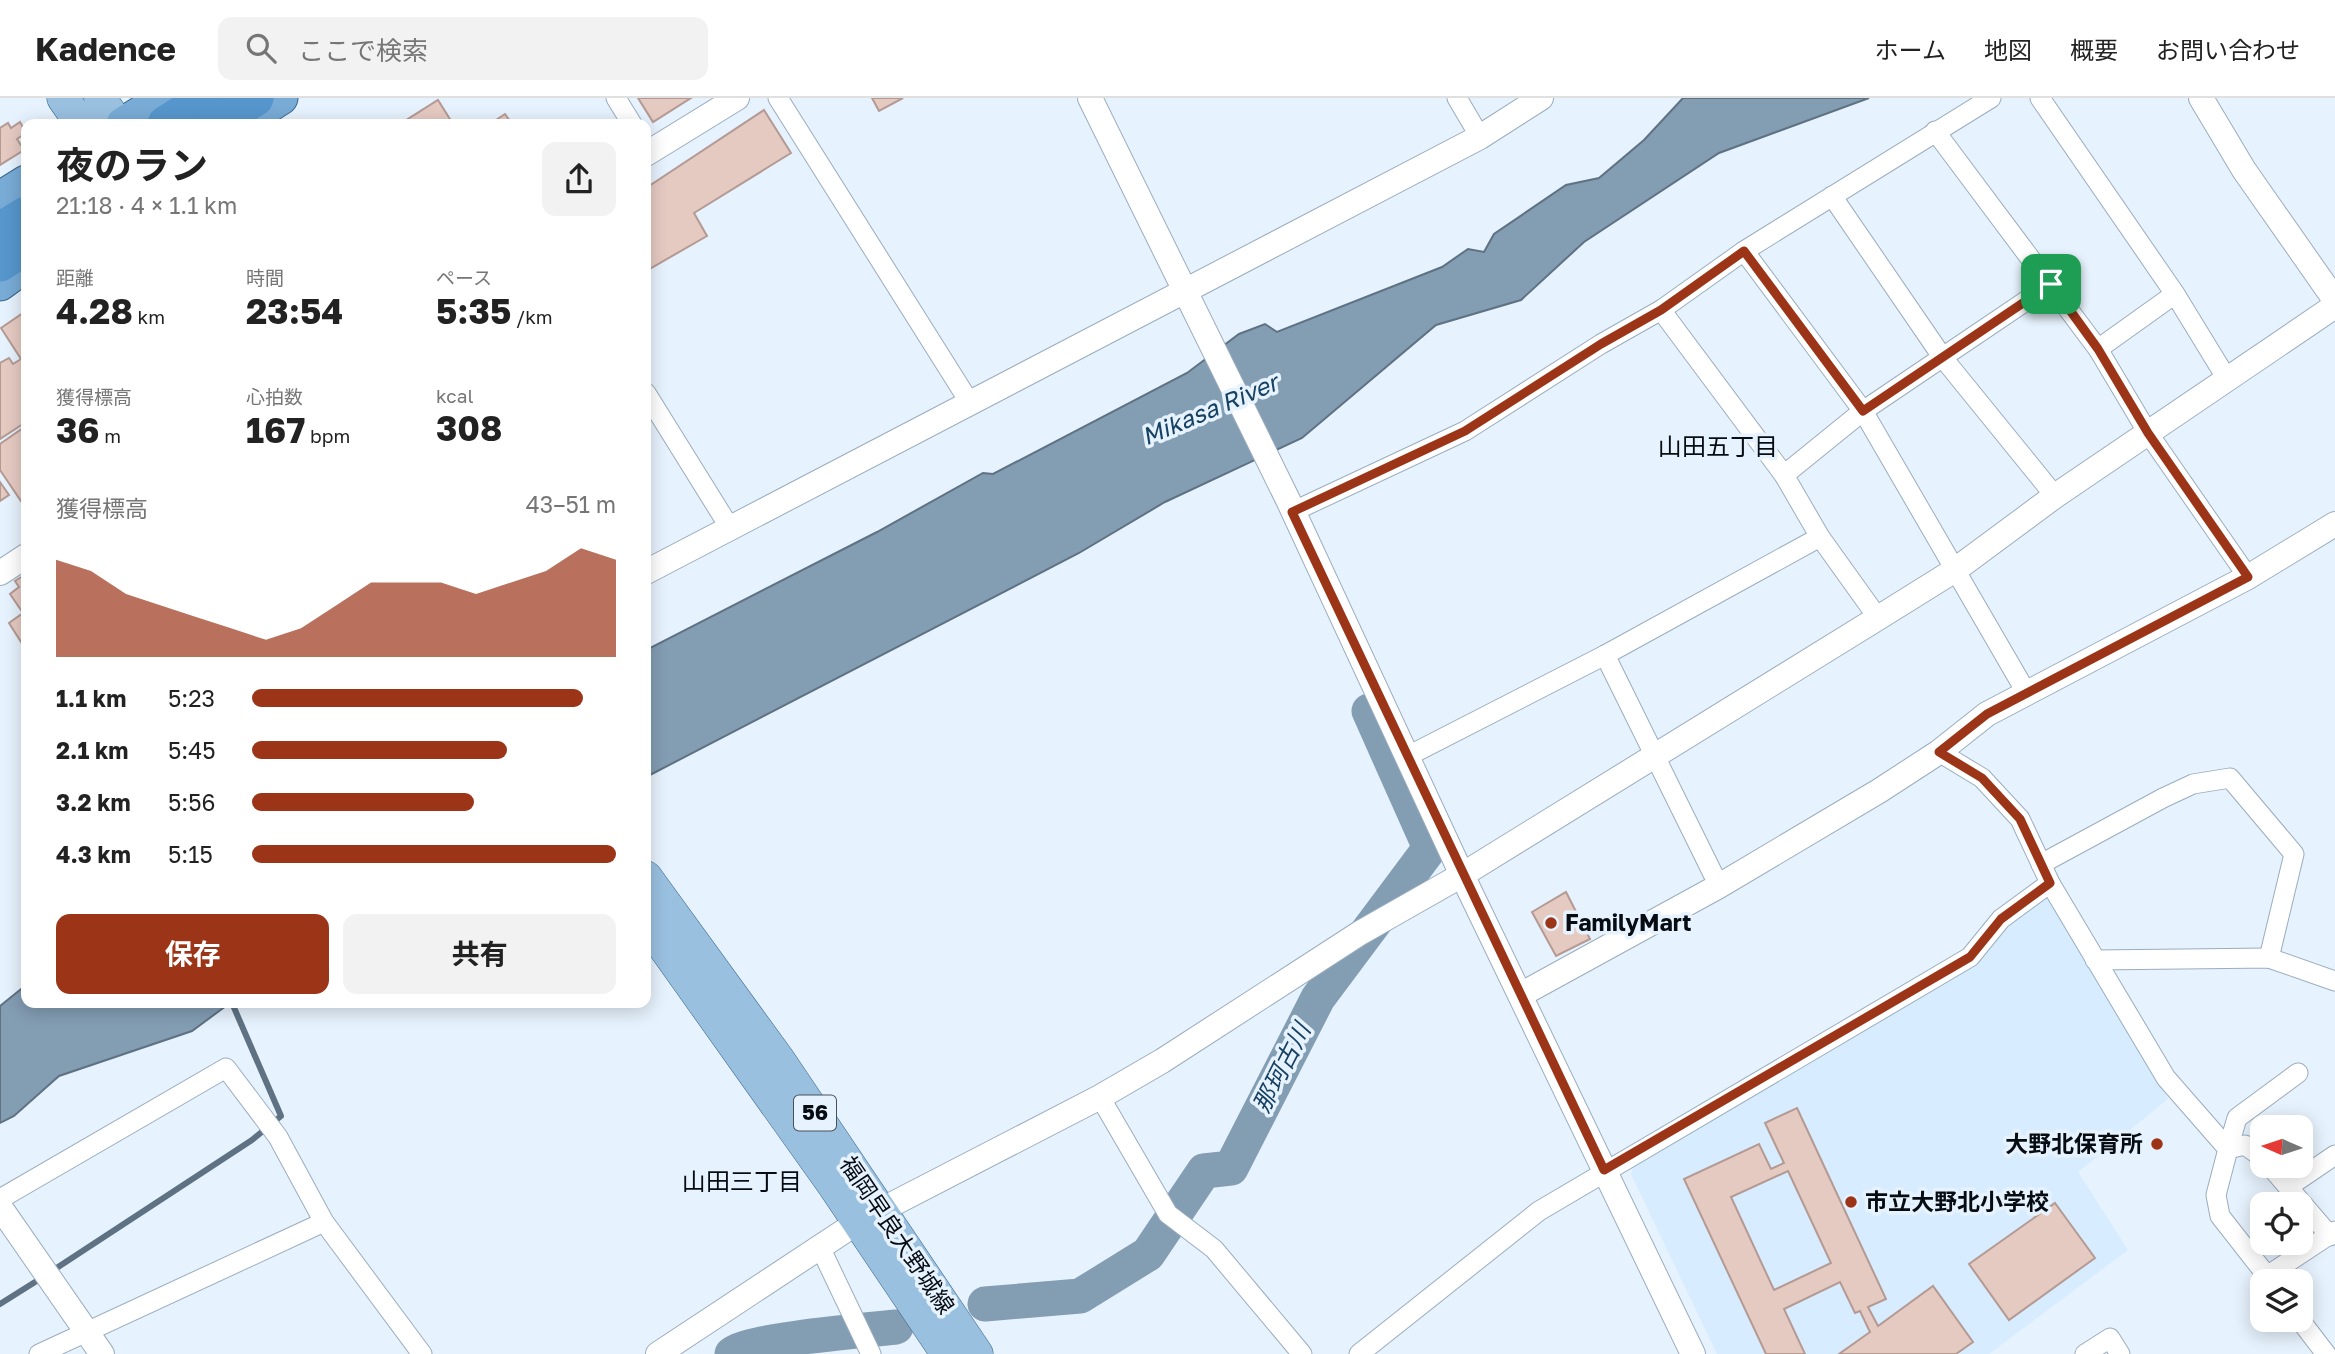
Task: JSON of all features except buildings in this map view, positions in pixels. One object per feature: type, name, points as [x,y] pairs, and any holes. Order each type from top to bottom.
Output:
[{"type":"highway","points":[[128,119],[164,98]]},
{"type":"highway","points":[[174,119],[207,98]]},
{"type":"highway","points":[[222,119],[256,98]]},
{"type":"highway","points":[[248,119],[281,98]]},
{"type":"highway","points":[[0,198],[21,185]]},
{"type":"highway","points":[[0,232],[21,218]]},
{"type":"highway","points":[[0,263],[21,249]]},
{"type":"highway","points":[[0,284],[21,269]]},
{"type":"main road","points":[[63,98],[78,119]]},
{"type":"main road","points":[[100,98],[116,119]]},
{"type":"main road","name":"福岡早良大野城線","points":[[651,884],[779,1060],[947,1354]]},
{"type":"main road","name":"福岡早良大野城線","points":[[651,929],[977,1354]]},
{"type":"street","points":[[616,98],[629,119]]},
{"type":"street","points":[[651,149],[737,98]]},
{"type":"street","points":[[778,98],[970,403]]},
{"type":"street","points":[[1090,98],[1290,506],[1462,875],[1522,994],[1693,1354]]},
{"type":"street","points":[[1457,98],[1480,137]]},
{"type":"street","points":[[651,569],[970,403],[1187,299],[1480,137],[1541,98]]},
{"type":"street","points":[[1290,506],[1465,431],[1601,344],[1661,310],[1744,251],[1991,98]]},
{"type":"street","points":[[2040,98],[2175,294],[2227,379]]},
{"type":"street","points":[[2201,98],[2244,170],[2335,300]]},
{"type":"street","points":[[1935,131],[2098,349],[2148,433],[2248,577]]},
{"type":"street","points":[[1832,196],[1943,358],[2055,496]]},
{"type":"street","points":[[1744,251],[1863,411],[2026,692]]},
{"type":"street","points":[[1784,475],[1863,411],[2051,284]]},
{"type":"street","points":[[2098,349],[2175,294]]},
{"type":"street","points":[[657,1354],[819,1245],[869,1216],[1100,1097],[1162,1062],[1360,933],[1462,875],[1955,570],[2055,496],[2335,306]]},
{"type":"street","points":[[1661,310],[1784,475],[1821,537],[1878,618]]},
{"type":"street","points":[[651,401],[730,528]]},
{"type":"street","points":[[1522,994],[1719,886],[1939,752],[1987,714],[2248,577],[2335,524]]},
{"type":"street","points":[[1406,757],[1605,655],[1821,537]]},
{"type":"street","points":[[0,573],[21,559]]},
{"type":"street","points":[[1605,655],[1719,886]]},
{"type":"street","points":[[1939,752],[1982,778],[2020,819],[2050,883],[2166,1077],[2228,1149]]},
{"type":"street","points":[[2041,864],[2193,784],[2230,778],[2294,854],[2269,958]]},
{"type":"street","points":[[1359,1354],[1539,1210],[1970,957],[2001,919],[2050,883]]},
{"type":"street","points":[[2095,960],[2269,958],[2335,981]]},
{"type":"street","points":[[0,1199],[226,1068],[278,1137],[324,1222],[422,1354]]},
{"type":"street","points":[[2261,1269],[2220,1216],[2216,1195],[2238,1118],[2298,1073]]},
{"type":"street","points":[[1100,1097],[1168,1214],[1214,1249],[1302,1354]]},
{"type":"street","points":[[2228,1149],[2245,1145],[2250,1149]]},
{"type":"street","points":[[2288,1187],[2335,1155]]},
{"type":"street","points":[[2280,1178],[2332,1233],[2283,1269]]},
{"type":"street","points":[[0,1208],[102,1354]]},
{"type":"street","points":[[39,1354],[324,1222]]},
{"type":"street","points":[[819,1245],[871,1354]]},
{"type":"street","points":[[2309,1332],[2326,1354]]},
{"type":"street","points":[[2085,1354],[2110,1338],[2120,1354]]},
{"type":"shaded area","points":[[2043,898],[2051,898],[2168,1099],[2078,1172],[2128,1250],[1989,1354],[1717,1354],[1631,1174],[1637,1152],[1976,964],[2006,922]]},
{"type":"water","name":"Mikasa River","points":[[1683,98],[1869,98],[1719,153],[1584,242],[1521,300],[1436,325],[1302,438],[1165,502],[1079,553],[651,774],[651,647],[877,532],[983,473],[993,474],[1187,373],[1239,334],[1265,324],[1277,332],[1442,267],[1468,249],[1484,252],[1494,234],[1566,185],[1599,178],[1644,140]]},
{"type":"water","points":[[21,989],[21,1008],[223,1008],[192,1031],[59,1076],[14,1116],[0,1123],[0,1006]]},
{"type":"waterway","name":"那珂古川","points":[[985,1304],[1080,1296],[1148,1254],[1204,1171],[1231,1168],[1318,998],[1430,848],[1369,711]]},
{"type":"waterway","points":[[52,1271],[252,1140],[281,1116],[234,1008]]},
{"type":"waterway","points":[[0,1304],[43,1277]]},
{"type":"waterway","name":"那珂古川","points":[[732,1354],[760,1344],[783,1340],[896,1327]]},
{"type":"place","name":"FamilyMart","points":[[1551,923]]},
{"type":"place","name":"大野北保育所","points":[[2157,1144]]},
{"type":"place","name":"市立大野北小学校","points":[[1851,1202]]},
{"type":"district","name":"山田五丁目","points":[[1718,447]]},
{"type":"district","name":"山田三丁目","points":[[742,1182]]},
{"type":"route","points":[[1744,251],[1863,411],[2051,284],[2098,349],[2148,433],[2248,577],[1987,714],[1939,752],[1982,778],[2020,819],[2050,883],[2001,919],[1970,957],[1604,1170],[1292,512],[1465,431],[1601,344],[1661,310],[1744,251]]}]
